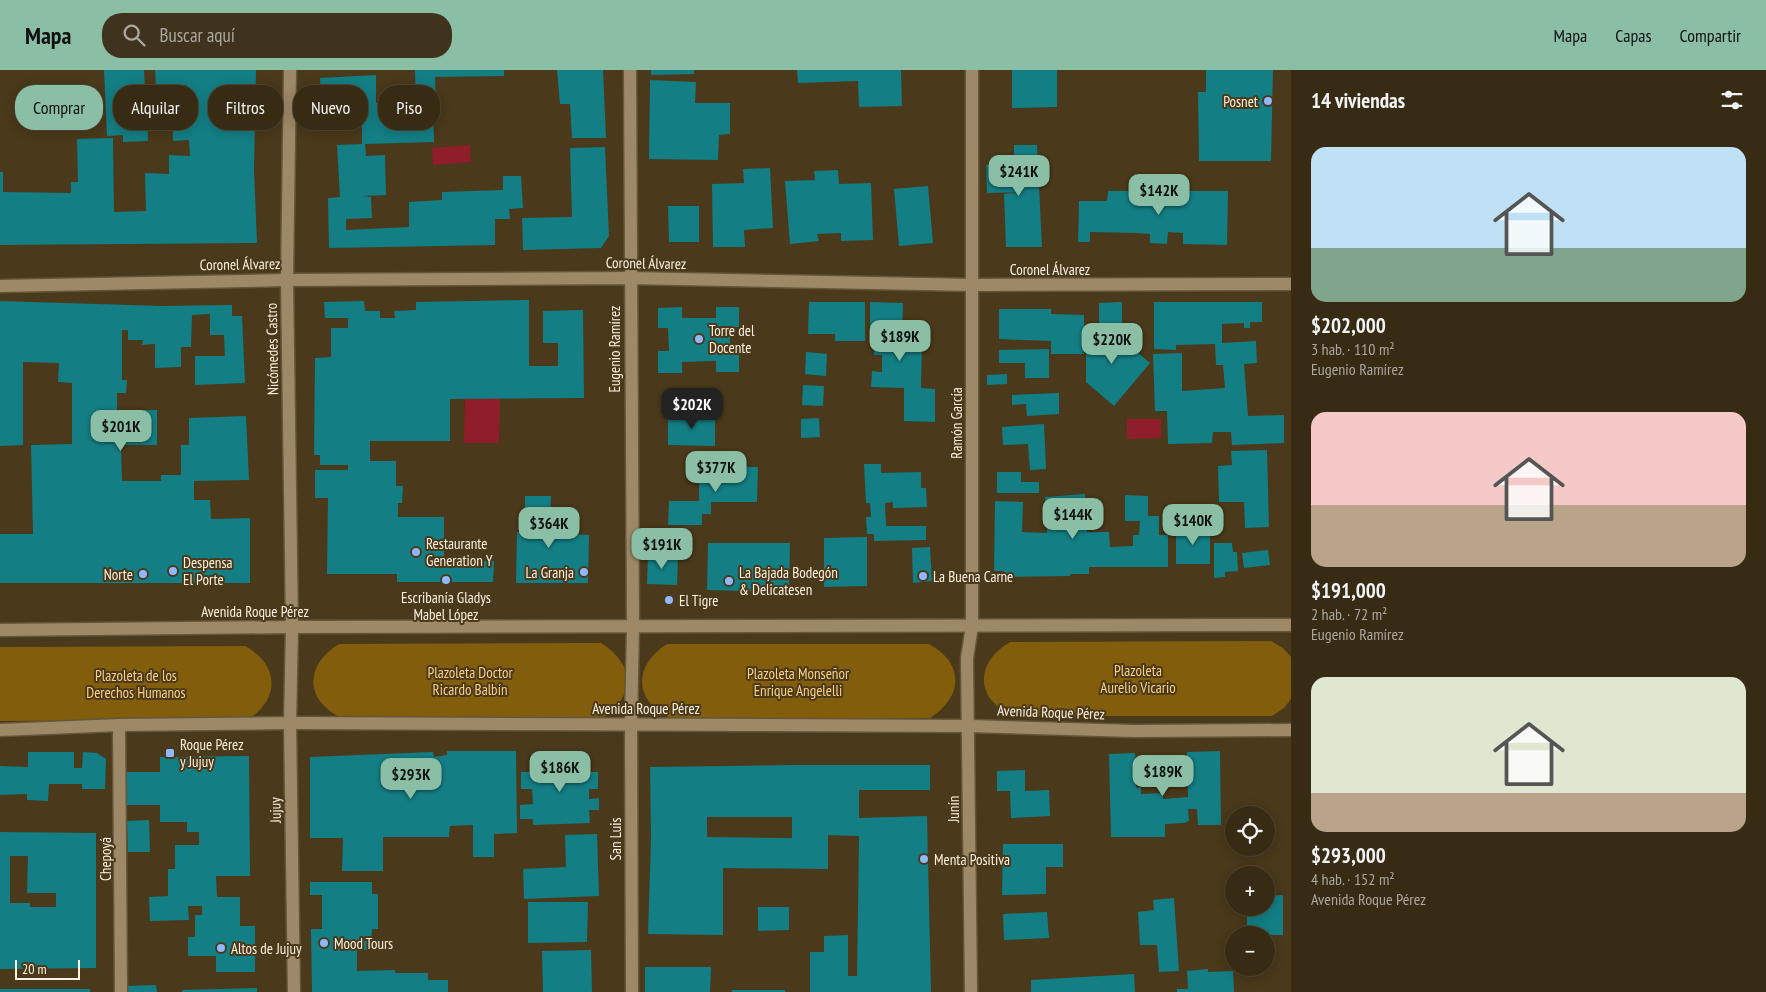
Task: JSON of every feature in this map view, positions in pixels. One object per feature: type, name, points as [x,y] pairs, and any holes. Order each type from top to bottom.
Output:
[{"type":"street","name":"Nicómedes Castro","points":[[290,70],[287,280],[292,627]]},
{"type":"street","name":"Eugenio Ramírez","points":[[630,70],[633,627]]},
{"type":"street","name":"Ramón García","points":[[972,70],[972,626]]},
{"type":"street","name":"Coronel Álvarez","points":[[0,286],[287,280],[630,278],[972,285],[1291,284]]},
{"type":"street","name":"Avenida Roque Pérez","points":[[0,630],[292,627],[1291,625]]},
{"type":"street","name":"Junín","points":[[971,992],[967,658],[972,626]]},
{"type":"street","name":"Jujuy","points":[[292,627],[290,723],[294,992]]},
{"type":"street","name":"San Luis","points":[[632,992],[631,724],[633,627]]},
{"type":"street","name":"Avenida Roque Pérez","points":[[0,730],[290,723],[969,726],[1135,731],[1291,730]]},
{"type":"street","name":"Chepoyá","points":[[119,726],[121,992]]},
{"type":"green space","name":"Plazoleta Aurelio Vicario","points":[[1271,641],[1283,648],[1291,657],[1291,699],[1284,708],[1272,716],[1014,716],[1001,709],[992,701],[986,691],[984,681],[985,670],[990,660],[1010,642]]},
{"type":"green space","name":"Plazoleta Doctor Ricardo Balbín","points":[[601,643],[620,660],[627,680],[626,690],[621,700],[602,718],[344,719],[331,712],[322,703],[316,694],[313,683],[314,673],[319,663],[327,653],[339,644]]},
{"type":"green space","name":"Plazoleta Monseñor Enrique Angelelli","points":[[667,644],[929,644],[949,660],[954,670],[954,690],[949,700],[930,718],[672,719],[659,712],[650,703],[644,694],[642,683],[643,673],[648,663]]},
{"type":"green space","name":"Plazoleta de los Derechos Humanos","points":[[245,646],[265,663],[270,672],[272,683],[266,703],[247,720],[0,721],[0,647]]},
{"type":"shaded area","points":[[470,145],[471,162],[433,165],[432,148]]},
{"type":"shaded area","points":[[500,398],[499,443],[464,443],[465,399]]},
{"type":"shaded area","points":[[1127,419],[1161,419],[1161,438],[1127,439]]},
{"type":"building","points":[[104,70],[144,70],[145,85],[113,85],[113,130],[148,130],[148,141],[123,142],[123,135],[107,136]]},
{"type":"building","points":[[155,70],[256,70],[256,85],[208,85],[208,130],[255,130],[254,170],[257,243],[0,245],[0,172],[3,172],[3,192],[71,193],[71,182],[78,182],[77,139],[113,138],[114,212],[146,211],[145,173],[169,174],[169,155],[190,156],[189,140],[173,141],[173,130],[198,130],[198,85],[156,85]]},
{"type":"building","points":[[415,70],[504,70],[504,76],[435,77],[435,85],[415,85]]},
{"type":"building","points":[[557,70],[603,70],[606,138],[572,138],[570,104],[560,104]]},
{"type":"building","points":[[651,70],[694,70],[694,74],[651,75]]},
{"type":"building","points":[[797,70],[901,70],[902,106],[859,107],[858,81],[798,83]]},
{"type":"building","points":[[1012,70],[1057,70],[1057,107],[1012,108]]},
{"type":"building","points":[[1206,70],[1273,70],[1271,161],[1199,161],[1198,92],[1206,92]]},
{"type":"building","points":[[376,75],[376,103],[378,103],[378,130],[434,130],[434,142],[365,144],[366,156],[385,155],[386,195],[363,196],[371,197],[372,218],[346,219],[346,230],[409,227],[409,202],[442,200],[442,192],[503,190],[503,176],[521,176],[523,208],[509,209],[510,219],[495,219],[495,245],[329,248],[328,198],[340,197],[337,145],[362,144],[362,130],[368,130],[368,85],[320,85],[320,78]]},
{"type":"building","points":[[650,80],[696,82],[695,103],[730,103],[730,134],[719,135],[718,160],[649,159]]},
{"type":"building","points":[[1014,145],[1037,145],[1042,247],[1006,247],[1004,194],[1024,192],[987,193],[986,165],[1014,164]]},
{"type":"building","points":[[605,147],[609,236],[601,248],[523,250],[522,218],[572,217],[570,148]]},
{"type":"building","points":[[770,168],[773,228],[744,230],[745,247],[713,247],[712,184],[744,183],[743,169]]},
{"type":"building","points":[[838,170],[839,184],[871,183],[873,240],[841,241],[841,233],[817,234],[819,241],[790,244],[785,181],[815,180],[814,171]]},
{"type":"building","points":[[928,186],[933,243],[899,246],[894,189]]},
{"type":"building","points":[[1108,191],[1228,191],[1227,245],[1183,244],[1183,233],[1168,232],[1167,244],[1150,243],[1150,234],[1137,233],[1090,232],[1090,242],[1078,242],[1079,201],[1107,201]]},
{"type":"building","points":[[668,206],[699,206],[699,242],[669,242]]},
{"type":"building","points":[[529,300],[529,366],[558,366],[558,343],[543,343],[543,311],[583,310],[584,398],[450,399],[450,441],[370,441],[370,461],[396,461],[396,486],[403,486],[402,503],[398,503],[398,517],[444,517],[444,561],[494,561],[493,582],[397,582],[397,574],[327,574],[328,498],[315,498],[315,470],[348,470],[348,465],[320,465],[320,455],[314,455],[315,358],[331,357],[331,328],[348,328],[348,318],[325,318],[324,302],[364,301],[365,311],[380,311],[380,318],[395,318],[394,311],[416,310],[416,302]]},
{"type":"building","points":[[0,301],[161,306],[232,305],[232,316],[242,316],[245,383],[195,385],[195,356],[225,356],[224,335],[210,335],[210,314],[192,315],[191,347],[181,347],[181,367],[155,368],[155,344],[142,345],[143,340],[128,340],[128,330],[122,330],[122,380],[127,380],[126,393],[117,393],[117,411],[157,410],[157,445],[121,445],[122,481],[161,481],[161,475],[181,475],[181,445],[189,445],[189,418],[246,416],[249,480],[194,481],[194,500],[210,500],[211,519],[250,518],[250,583],[0,583],[0,534],[33,534],[31,445],[72,444],[72,383],[58,382],[59,363],[23,362],[23,445],[0,446]]},
{"type":"building","points":[[809,302],[865,302],[865,341],[835,341],[835,334],[808,334]]},
{"type":"building","points":[[870,302],[903,303],[902,340],[922,340],[921,388],[935,389],[935,422],[904,421],[904,388],[871,387],[872,371],[882,372],[882,355],[874,355],[874,340],[870,340]]},
{"type":"building","points":[[1122,302],[1122,323],[1099,323],[1099,303]]},
{"type":"building","points":[[1154,302],[1262,302],[1262,322],[1250,322],[1250,328],[1244,328],[1244,323],[1222,324],[1222,343],[1256,341],[1257,363],[1244,364],[1248,416],[1284,415],[1284,443],[1232,445],[1231,432],[1213,432],[1212,443],[1168,444],[1167,411],[1155,411],[1153,354],[1182,353],[1182,391],[1225,388],[1223,365],[1216,365],[1215,344],[1176,345],[1176,350],[1154,349]]},
{"type":"building","name":"Torre del Docente","points":[[682,307],[682,318],[716,318],[716,307],[739,307],[739,327],[730,327],[730,350],[739,350],[739,372],[716,372],[716,361],[682,362],[682,373],[658,373],[658,351],[669,351],[668,328],[658,328],[658,308]]},
{"type":"building","points":[[999,309],[1051,309],[1051,314],[1084,315],[1084,354],[1051,354],[1051,341],[999,339]]},
{"type":"building","points":[[1105,325],[1150,363],[1114,406],[1086,382],[1086,348]]},
{"type":"building","points":[[1049,349],[1049,378],[1025,378],[1025,363],[999,363],[999,350]]},
{"type":"building","points":[[806,352],[827,354],[826,376],[805,374]]},
{"type":"building","points":[[1007,374],[1007,384],[987,385],[987,375]]},
{"type":"building","points":[[803,385],[824,386],[823,406],[802,405]]},
{"type":"building","points":[[1059,393],[1059,414],[1027,416],[1026,404],[1012,405],[1012,395]]},
{"type":"building","points":[[668,414],[715,414],[715,446],[668,445]]},
{"type":"building","points":[[819,418],[820,437],[801,438],[801,419]]},
{"type":"building","points":[[1044,424],[1046,469],[1030,470],[1028,444],[1003,445],[1002,427]]},
{"type":"building","points":[[1267,450],[1269,527],[1245,528],[1244,502],[1219,502],[1218,466],[1232,465],[1231,451]]},
{"type":"building","points":[[864,464],[881,464],[881,473],[921,472],[921,488],[926,488],[927,507],[893,508],[893,502],[885,503],[886,526],[926,526],[926,540],[874,541],[874,534],[867,534],[866,517],[871,517],[870,503],[866,503]]},
{"type":"building","points":[[699,466],[758,467],[757,502],[711,502],[711,514],[702,514],[702,525],[668,525],[669,501],[699,501]]},
{"type":"building","points":[[997,472],[1021,472],[1021,482],[1039,482],[1039,493],[997,493]]},
{"type":"building","points":[[1085,494],[1087,532],[1109,532],[1110,547],[1133,546],[1133,535],[1139,535],[1140,521],[1125,521],[1125,495],[1148,496],[1148,516],[1159,516],[1159,535],[1168,535],[1168,567],[1089,567],[1089,574],[1070,574],[1070,576],[1004,577],[1004,571],[994,571],[995,501],[1023,502],[1022,532],[1047,533],[1045,497]]},
{"type":"building","points":[[525,496],[551,496],[549,533],[589,535],[588,583],[516,583],[517,532],[525,532]]},
{"type":"building","points":[[1176,528],[1210,528],[1210,564],[1176,564]]},
{"type":"building","points":[[867,537],[867,586],[824,587],[824,538]]},
{"type":"building","points":[[708,543],[790,543],[789,592],[707,590]]},
{"type":"building","points":[[1214,543],[1232,543],[1233,552],[1237,552],[1238,571],[1225,572],[1225,577],[1214,578]]},
{"type":"building","points":[[930,547],[932,581],[913,583],[912,548]]},
{"type":"building","points":[[1268,550],[1270,565],[1244,568],[1242,553]]},
{"type":"building","points":[[648,555],[678,557],[677,585],[647,584]]},
{"type":"building","points":[[447,751],[516,751],[517,833],[494,834],[494,857],[473,857],[473,825],[450,826],[449,837],[383,837],[383,871],[342,871],[343,838],[310,838],[310,757],[433,752],[434,757],[447,755]]},
{"type":"building","points":[[1220,751],[1221,825],[1198,825],[1197,809],[1188,809],[1189,821],[1165,824],[1165,837],[1111,837],[1109,754],[1135,753],[1136,788],[1141,787],[1141,794],[1163,793],[1163,799],[1188,797],[1187,752]]},
{"type":"building","points":[[28,752],[74,752],[74,768],[82,768],[83,752],[97,753],[106,759],[105,789],[82,789],[82,784],[49,784],[48,801],[27,800],[27,794],[0,795],[0,766],[28,767]]},
{"type":"building","points":[[249,756],[250,876],[216,876],[217,897],[240,897],[240,926],[255,926],[255,972],[216,972],[216,956],[188,956],[188,937],[195,937],[195,915],[202,915],[202,906],[188,906],[189,920],[150,921],[149,897],[168,896],[168,869],[175,869],[175,845],[199,845],[199,832],[187,832],[187,822],[160,822],[160,805],[126,805],[126,772],[160,772],[160,757]]},
{"type":"building","points":[[588,762],[589,772],[598,772],[598,789],[589,789],[589,799],[599,798],[599,810],[589,810],[590,823],[533,825],[533,819],[520,819],[520,805],[533,804],[532,789],[521,789],[521,772],[532,772],[532,763]]},
{"type":"building","points":[[930,765],[930,790],[859,790],[859,818],[927,816],[931,992],[810,992],[810,952],[824,952],[824,936],[848,935],[848,976],[857,976],[859,836],[828,835],[828,869],[723,868],[723,935],[648,934],[651,838],[650,767]],"holes":[[[707,817],[792,817],[792,838],[707,837]]]},
{"type":"building","points":[[1025,770],[1025,791],[1049,790],[1050,816],[1011,818],[1010,791],[997,791],[997,771]]},
{"type":"building","points":[[149,820],[150,852],[128,852],[127,821]]},
{"type":"building","points":[[0,832],[96,833],[96,968],[0,969]],"holes":[[[10,856],[28,856],[27,893],[56,893],[56,907],[30,907],[30,903],[10,903]]]},
{"type":"building","points":[[597,834],[599,896],[524,899],[523,869],[566,867],[565,835]]},
{"type":"building","points":[[1003,844],[1063,844],[1063,867],[1046,867],[1046,894],[1002,895]]},
{"type":"building","points":[[310,882],[372,882],[372,894],[378,894],[378,929],[372,929],[371,950],[357,950],[357,971],[395,970],[395,973],[428,973],[428,980],[448,980],[448,992],[312,992],[311,929],[322,929],[322,895],[310,895]]},
{"type":"building","points":[[1275,895],[1283,895],[1283,935],[1275,935],[1275,926],[1247,926],[1247,916],[1275,916]]},
{"type":"building","points":[[1174,898],[1179,971],[1159,972],[1157,945],[1140,945],[1138,912],[1154,910],[1153,900]]},
{"type":"building","points":[[528,902],[588,902],[587,942],[528,943]]},
{"type":"building","points":[[758,907],[789,907],[789,930],[758,931]]},
{"type":"building","points":[[1047,912],[1049,938],[1004,940],[1003,914]]},
{"type":"building","points":[[591,950],[592,992],[543,992],[542,951]]},
{"type":"building","points":[[645,967],[711,967],[710,992],[645,992]]},
{"type":"building","points":[[1208,969],[1208,972],[1225,971],[1225,976],[1233,976],[1234,992],[1177,992],[1177,989],[1188,989],[1187,971]]},
{"type":"building","points":[[1134,974],[1135,992],[1031,992],[1031,980]]},
{"type":"building","points":[[156,985],[157,992],[126,992],[126,986]]},
{"type":"building","points":[[257,988],[257,992],[182,992],[182,990]]},
{"type":"building","points":[[0,989],[90,989],[90,992],[0,992]]},
{"type":"building","points":[[732,990],[785,990],[785,992],[732,992]]},
{"type":"place","name":"Posnet","points":[[1268,101]]},
{"type":"place","name":"Torre del Docente","points":[[699,339]]},
{"type":"place","name":"Restaurante Generation Y","points":[[416,552]]},
{"type":"place","name":"Despensa El Porte","points":[[173,571]]},
{"type":"place","name":"La Granja","points":[[584,572]]},
{"type":"place","name":"Norte","points":[[143,574]]},
{"type":"place","name":"La Buena Carne","points":[[923,576]]},
{"type":"place","name":"Escribanía Gladys Mabel López","points":[[446,580]]},
{"type":"place","name":"La Bajada Bodegón & Delicatesen","points":[[729,581]]},
{"type":"place","name":"El Tigre","points":[[669,600]]},
{"type":"place","name":"Roque Pérez y Jujuy","points":[[170,753]]},
{"type":"place","name":"Menta Positiva","points":[[924,859]]},
{"type":"place","name":"Mood Tours","points":[[324,943]]},
{"type":"place","name":"Altos de Jujuy","points":[[221,948]]}]
